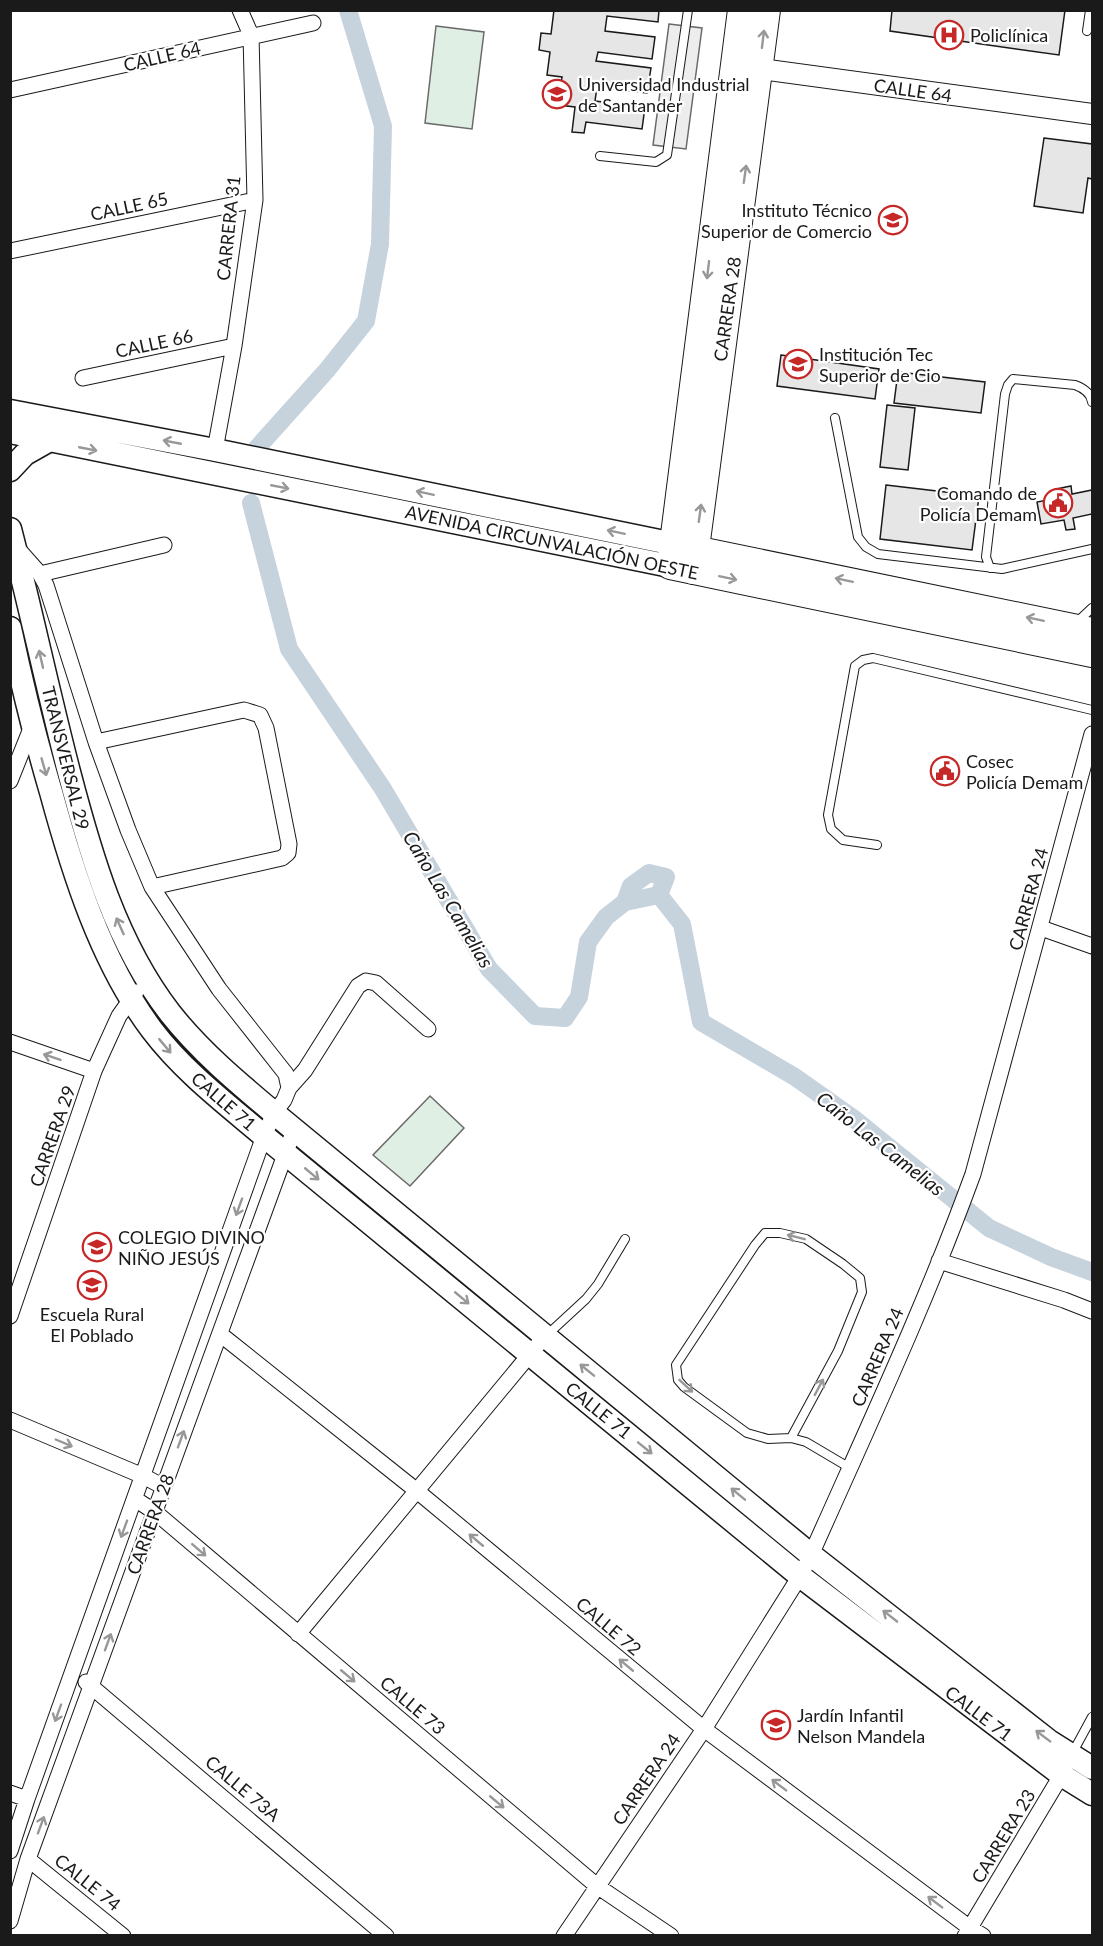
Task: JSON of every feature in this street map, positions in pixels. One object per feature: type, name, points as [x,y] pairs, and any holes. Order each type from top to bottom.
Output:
[{"type":"main road","name":"CARRERA 28","points":[[683,558],[741,10]]},
{"type":"main road","name":"CARRERA 28","points":[[683,558],[767,10]]},
{"type":"main road","name":"AVENIDA CIRCUNVALACIÓN OESTE","points":[[10,411],[215,450],[1092,654]]},
{"type":"main road","name":"AVENIDA CIRCUNVALACIÓN OESTE","points":[[10,432],[48,441],[683,558],[1082,629]]},
{"type":"main road","points":[[10,470],[25,454],[48,441]]},
{"type":"main road","name":"TRANSVERSAL 29","points":[[13,538],[53,709],[87,840],[106,894],[129,946],[147,978]]},
{"type":"main road","name":"TRANSVERSAL 29","points":[[10,628],[14,664],[66,846],[85,903],[109,957],[131,998]]},
{"type":"main road","name":"CALLE 71","points":[[147,978],[169,1011],[193,1040],[221,1068],[294,1130],[811,1555],[1049,1741],[1092,1768]]},
{"type":"main road","name":"CALLE 71","points":[[131,998],[175,1057],[207,1088],[264,1136],[800,1576],[1063,1776],[1092,1794]]},
{"type":"street","name":"CARRERA 31","points":[[215,450],[234,346],[255,200],[251,35],[240,10]]},
{"type":"street","name":"CALLE 64","points":[[10,90],[313,23]]},
{"type":"street","name":"CALLE 64","points":[[734,66],[1092,114]]},
{"type":"street","name":"CALLE 65","points":[[10,250],[255,200]]},
{"type":"street","name":"CALLE 66","points":[[82,378],[234,346]]},
{"type":"street","points":[[13,538],[46,585],[96,742],[128,831],[152,887],[219,989],[286,1074],[289,1088]]},
{"type":"street","points":[[40,574],[164,545]]},
{"type":"street","points":[[96,742],[244,710],[260,715],[266,728],[289,844],[288,853],[282,858],[257,865],[152,887]]},
{"type":"street","points":[[10,781],[32,726]]},
{"type":"street","name":"CARRERA 24","points":[[564,1935],[704,1729],[800,1576],[850,1468],[952,1231],[973,1174],[1092,734]]},
{"type":"street","points":[[1041,928],[1092,946]]},
{"type":"street","name":"CARRERA 29","points":[[10,1316],[94,1071],[119,1016],[147,978]]},
{"type":"street","name":"CARRERA 28","points":[[10,1851],[142,1476],[274,1113],[284,1100],[289,1088],[305,1070],[358,986],[366,981],[375,982],[428,1029]]},
{"type":"street","points":[[10,1042],[94,1071]]},
{"type":"street","name":"CARRERA 28","points":[[10,1921],[28,1859],[294,1130]]},
{"type":"street","points":[[939,1261],[1092,1311]]},
{"type":"street","name":"CALLE 72","points":[[220,1334],[417,1491],[704,1729],[973,1933]]},
{"type":"street","points":[[298,1635],[545,1336]]},
{"type":"street","points":[[10,1420],[164,1487]]},
{"type":"street","name":"CALLE 73","points":[[135,1499],[155,1512],[597,1886],[671,1935]]},
{"type":"street","name":"CALLE 73A","points":[[72,1672],[386,1935]]},
{"type":"street","name":"CARRERA 23","points":[[973,1933],[1063,1776],[1071,1755]]},
{"type":"street","points":[[10,1793],[27,1799]]},
{"type":"street","name":"CALLE 74","points":[[28,1859],[123,1935]]},
{"type":"lane","points":[[600,156],[656,162],[667,155],[688,10]]},
{"type":"lane","points":[[1087,31],[1090,10]]},
{"type":"lane","points":[[990,568],[986,557],[1005,394],[1008,385],[1013,379],[1075,385],[1083,388],[1092,398],[1092,402]]},
{"type":"lane","points":[[835,418],[858,537],[866,547],[878,554],[1002,569],[1092,549]]},
{"type":"lane","points":[[1082,629],[1092,608]]},
{"type":"lane","points":[[877,845],[843,840],[831,830],[828,815],[855,666],[863,660],[873,658],[1092,710]]},
{"type":"lane","points":[[791,1438],[838,1351],[862,1292],[860,1278],[806,1239],[780,1233],[765,1233],[676,1365],[678,1380],[684,1387],[747,1432],[768,1439],[791,1438],[806,1442],[850,1468]]},
{"type":"lane","points":[[545,1336],[586,1299],[598,1284],[625,1239]]},
{"type":"lane","points":[[1071,1755],[1092,1717]]},
{"type":"green space","points":[[436,26],[484,32],[472,129],[425,123]]},
{"type":"green space","points":[[430,1096],[464,1128],[410,1186],[373,1155]]},
{"type":"shaded area","points":[[669,24],[702,28],[686,149],[653,145]]},
{"type":"building","points":[[554,10],[659,10],[658,22],[607,16],[605,31],[655,37],[652,59],[598,52],[596,61],[651,68],[647,93],[597,87],[595,101],[645,107],[642,129],[586,122],[584,133],[572,132],[575,107],[558,105],[562,77],[547,75],[550,52],[539,50],[541,33],[551,34]]},
{"type":"building","points":[[892,10],[1065,10],[1059,55],[890,31]]},
{"type":"building","points":[[1044,138],[1092,144],[1092,179],[1088,178],[1083,213],[1034,206]]},
{"type":"building","points":[[781,355],[879,369],[875,399],[777,386]]},
{"type":"building","points":[[898,372],[985,382],[981,413],[894,403]]},
{"type":"building","points":[[887,405],[915,408],[908,470],[880,467]]},
{"type":"building","points":[[886,485],[979,496],[972,550],[880,539]]},
{"type":"building","points":[[1071,486],[1072,494],[1092,490],[1092,514],[1073,518],[1075,529],[1066,530],[1064,520],[1041,524],[1037,502],[1058,498],[1056,489]]},
{"type":"waterway","name":"Caño Las Camelias","points":[[257,448],[327,370],[366,321],[380,244],[383,126],[348,10]]},
{"type":"waterway","name":"Caño Las Camelias","points":[[251,503],[289,649],[383,789],[489,969],[535,1016],[565,1018],[579,997],[588,942],[606,917],[625,902],[659,895],[682,924],[701,1022],[795,1077],[853,1118],[989,1228],[1051,1257],[1092,1272]]},
{"type":"waterway","points":[[625,902],[631,886],[649,873],[666,877],[659,895]]},
{"type":"place","name":"Policlínica","points":[[949,35]]},
{"type":"place","name":"Universidad Industrial de Santander","points":[[557,94]]},
{"type":"place","name":"Instituto Técnico Superior de Comercio","points":[[893,220]]},
{"type":"place","name":"Institución Tec Superior de Cio","points":[[798,364]]},
{"type":"place","name":"Comando de Policía Demam","points":[[1058,503]]},
{"type":"place","name":"Cosec Policía Demam","points":[[945,771]]},
{"type":"place","name":"COLEGIO DIVINO NIÑO JESÚS","points":[[97,1247]]},
{"type":"place","name":"Escuela Rural El Poblado","points":[[92,1285]]},
{"type":"place","name":"Jardín Infantil Nelson Mandela","points":[[776,1725]]}]
